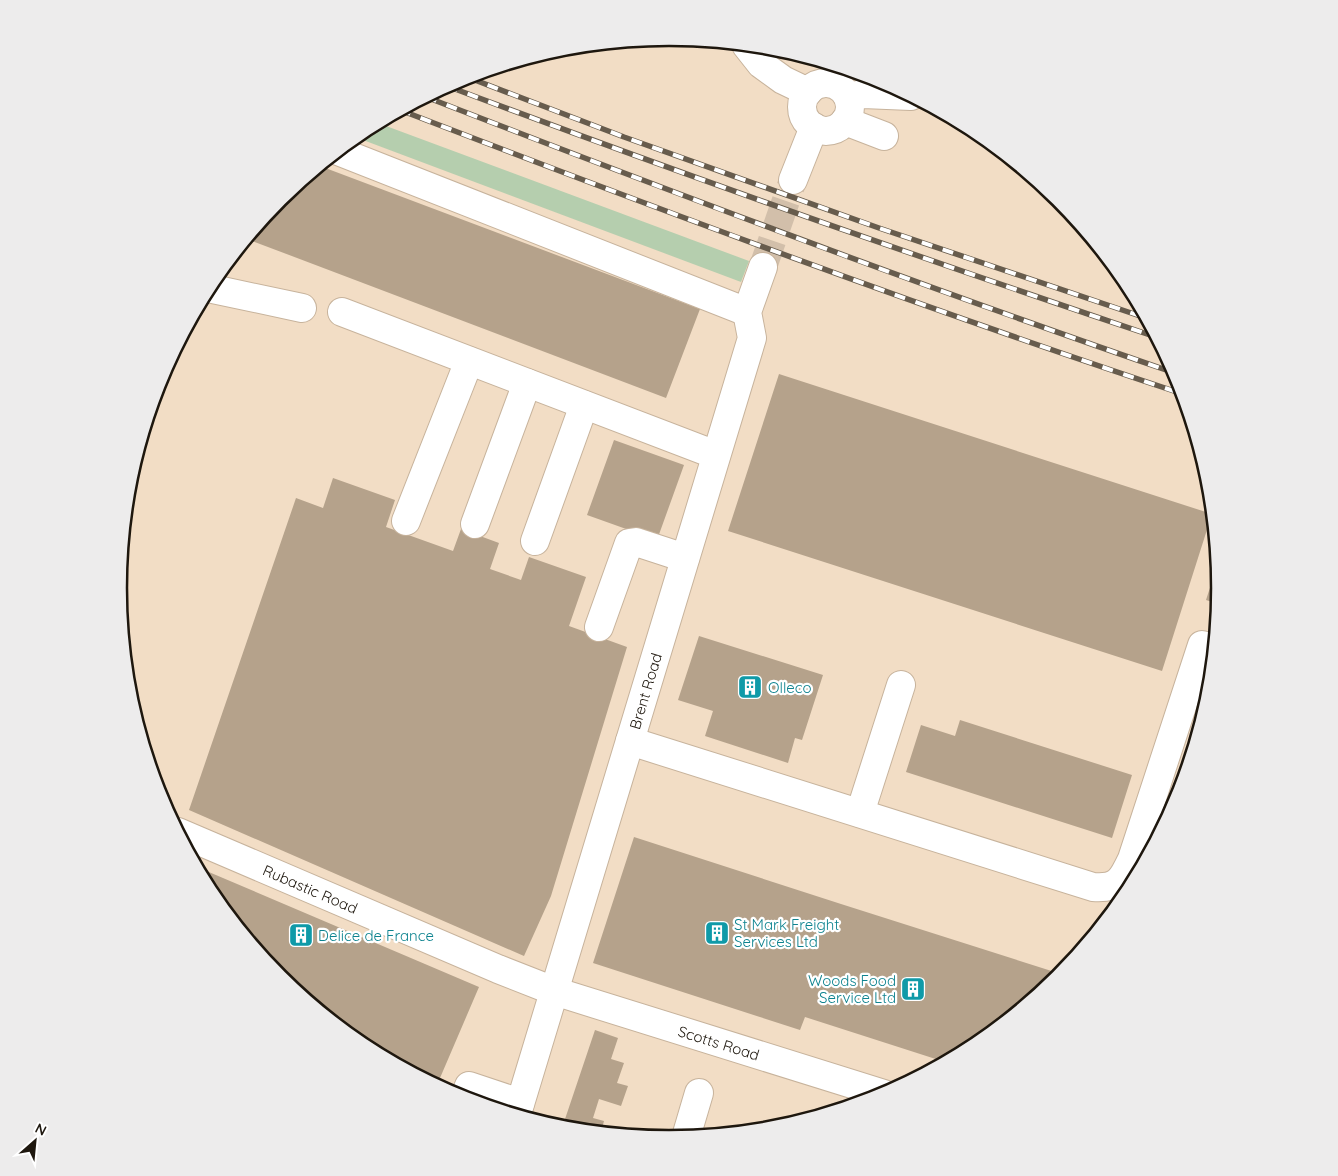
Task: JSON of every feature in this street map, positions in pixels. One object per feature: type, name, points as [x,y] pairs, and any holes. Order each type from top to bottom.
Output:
[{"type":"street","points":[[752,53],[761,64],[784,80],[808,92]]},
{"type":"street","points":[[884,136],[847,109],[838,85],[821,83],[814,86],[803,99],[804,115],[808,122],[814,127],[828,130],[840,126],[847,109],[863,94],[894,95]]},
{"type":"street","points":[[793,180],[814,127]]},
{"type":"street","points":[[345,154],[747,312],[763,267]]},
{"type":"street","points":[[217,290],[302,308]]},
{"type":"street","points":[[342,312],[716,455]]},
{"type":"street","name":"Brent Road","points":[[518,1108],[752,338],[747,312]]},
{"type":"street","points":[[406,521],[469,361]]},
{"type":"street","points":[[475,524],[527,383]]},
{"type":"street","points":[[536,541],[584,405]]},
{"type":"street","points":[[599,628],[628,543],[636,542],[685,558]]},
{"type":"street","points":[[1125,880],[1202,645],[1207,646]]},
{"type":"street","points":[[860,813],[901,685]]},
{"type":"street","points":[[630,741],[1093,887],[1121,886]]},
{"type":"street","name":"Rubastic Road","points":[[187,836],[498,969],[554,991]]},
{"type":"street","name":"Scotts Road","points":[[554,991],[872,1090]]},
{"type":"street","points":[[467,1091],[469,1086],[511,1106]]},
{"type":"street","points":[[688,1129],[699,1093]]},
{"type":"green space","points":[[387,126],[749,261],[741,282],[364,141]]},
{"type":"building","points":[[327,169],[700,309],[666,398],[253,241],[286,205]]},
{"type":"building","points":[[779,374],[1205,512],[1207,529],[1162,671],[728,531]]},
{"type":"building","points":[[614,440],[684,465],[657,540],[587,515]]},
{"type":"building","points":[[333,478],[395,500],[386,527],[453,551],[461,529],[499,543],[490,569],[521,580],[529,557],[586,577],[569,626],[627,647],[551,896],[524,956],[189,810],[296,498],[323,508]]},
{"type":"building","points":[[1211,585],[1211,602],[1206,600]]},
{"type":"building","name":"Olleco","points":[[699,636],[823,675],[802,740],[795,738],[788,763],[705,736],[713,711],[678,700]]},
{"type":"building","points":[[960,720],[1132,775],[1112,838],[906,772],[921,725],[955,736]]},
{"type":"building","points":[[634,837],[1052,971],[999,1018],[936,1059],[805,1017],[800,1030],[593,963]]},
{"type":"building","name":"Delice de France","points":[[208,872],[479,987],[440,1079],[398,1057],[368,1038],[339,1018],[312,995],[286,971],[239,918]]},
{"type":"building","points":[[595,1030],[618,1038],[611,1059],[624,1063],[617,1083],[628,1086],[621,1106],[599,1099],[593,1118],[604,1121],[603,1126],[565,1119]]},
{"type":"tunnel","points":[[763,267],[793,180]]},
{"type":"railway","points":[[478,81],[624,137],[879,228],[1137,315]]},
{"type":"railway","points":[[456,90],[800,214],[1147,334]]},
{"type":"railway","points":[[434,100],[799,239],[1165,369]]},
{"type":"railway","points":[[409,113],[790,257],[986,327],[1174,391]]},
{"type":"place","name":"Olleco","points":[[750,687]]},
{"type":"place","name":"St Mark Freight Services Ltd","points":[[717,933]]},
{"type":"place","name":"Delice de France","points":[[301,935]]},
{"type":"place","name":"Woods Food Service Ltd","points":[[913,989]]}]
